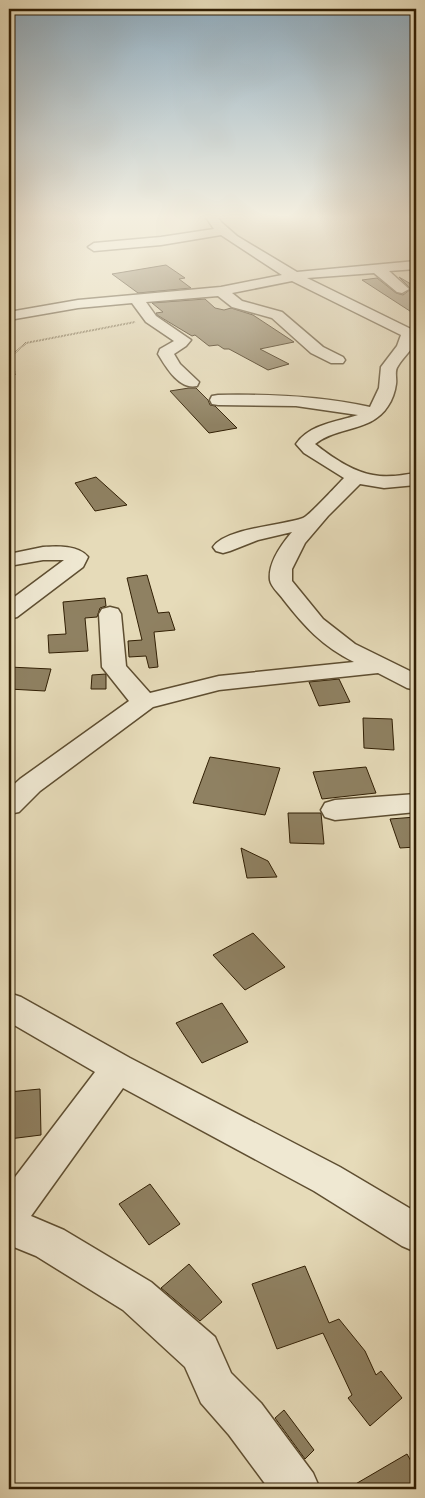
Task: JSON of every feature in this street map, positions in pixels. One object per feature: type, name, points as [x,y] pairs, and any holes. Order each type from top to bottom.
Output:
[{"type":"street","points":[[9,316],[78,304],[220,290],[242,286]]},
{"type":"street","points":[[312,286],[335,299],[408,333],[409,337],[405,346],[389,367],[388,384],[382,401],[374,413],[318,434],[306,441],[306,444],[310,449],[356,477],[384,484],[416,479]]},
{"type":"street","points":[[398,286],[402,289]]},
{"type":"street","points":[[220,290],[237,304],[277,315],[317,350],[337,360]]},
{"type":"street","points":[[136,299],[151,319],[183,340],[166,352],[166,354],[174,367],[191,382]]},
{"type":"street","points":[[218,400],[289,400],[347,406],[374,413]]},
{"type":"street","points":[[356,477],[310,522],[282,564],[279,575],[281,582],[315,624],[347,649],[416,683]]},
{"type":"street","points":[[223,547],[252,534],[310,522]]},
{"type":"street","points":[[9,560],[58,553],[70,553],[77,557],[76,562],[9,612]]},
{"type":"street","points":[[110,614],[114,668],[144,702]]},
{"type":"street","points":[[9,805],[30,785],[144,702],[218,683],[380,666]]},
{"type":"street","points":[[336,810],[416,803]]},
{"type":"street","points":[[9,1006],[118,1068],[327,1179],[416,1233]]},
{"type":"street","points":[[9,1215],[118,1068]]},
{"type":"street","points":[[9,1226],[50,1243],[137,1296],[200,1352],[216,1388],[245,1419],[297,1489]]},
{"type":"path","points":[[15,375],[11,356],[26,343],[151,319]]},
{"type":"building","points":[[128,286],[188,286],[191,288],[138,293]]},
{"type":"building","points":[[371,286],[387,286],[396,293],[403,295],[411,289],[408,286],[416,287],[416,315]]},
{"type":"building","points":[[205,299],[215,308],[224,310],[231,308],[253,315],[294,342],[260,349],[289,364],[268,370],[229,349],[224,349],[218,345],[209,346],[195,335],[192,336],[157,315],[156,313],[163,312],[152,303]]},
{"type":"building","points":[[196,388],[208,400],[210,405],[215,406],[237,428],[209,433],[170,391]]},
{"type":"building","points":[[96,477],[127,505],[95,511],[75,483]]},
{"type":"building","points":[[147,575],[158,613],[169,612],[175,630],[154,632],[158,667],[149,668],[146,656],[129,657],[128,641],[142,640],[127,578]]},
{"type":"building","points":[[105,598],[106,606],[100,608],[97,617],[85,618],[88,651],[49,653],[48,635],[66,634],[63,602]]},
{"type":"building","points":[[9,667],[51,669],[45,691],[9,689]]},
{"type":"building","points":[[106,674],[106,689],[91,689],[92,675]]},
{"type":"building","points":[[339,679],[350,702],[319,706],[309,682]]},
{"type":"building","points":[[363,718],[392,719],[394,750],[364,748]]},
{"type":"building","points":[[210,757],[280,768],[265,815],[193,803]]},
{"type":"building","points":[[366,767],[376,793],[322,799],[313,772]]},
{"type":"building","points":[[288,813],[321,813],[324,844],[290,843]]},
{"type":"building","points":[[416,817],[416,847],[400,848],[390,819]]},
{"type":"building","points":[[241,848],[268,861],[277,877],[247,878]]},
{"type":"building","points":[[253,933],[285,967],[245,990],[213,955]]},
{"type":"building","points":[[222,1003],[248,1042],[202,1063],[176,1023]]},
{"type":"building","points":[[40,1089],[41,1135],[9,1139],[9,1092]]},
{"type":"building","points":[[150,1184],[180,1224],[149,1245],[119,1204]]},
{"type":"building","points":[[189,1264],[222,1302],[200,1321],[161,1288]]},
{"type":"building","points":[[305,1266],[329,1323],[339,1319],[365,1351],[376,1375],[381,1371],[402,1398],[370,1426],[348,1398],[352,1395],[323,1333],[277,1349],[252,1284]]},
{"type":"building","points":[[284,1410],[314,1450],[305,1459],[275,1418]]},
{"type":"building","points":[[407,1454],[416,1470],[416,1489],[347,1489]]}]
